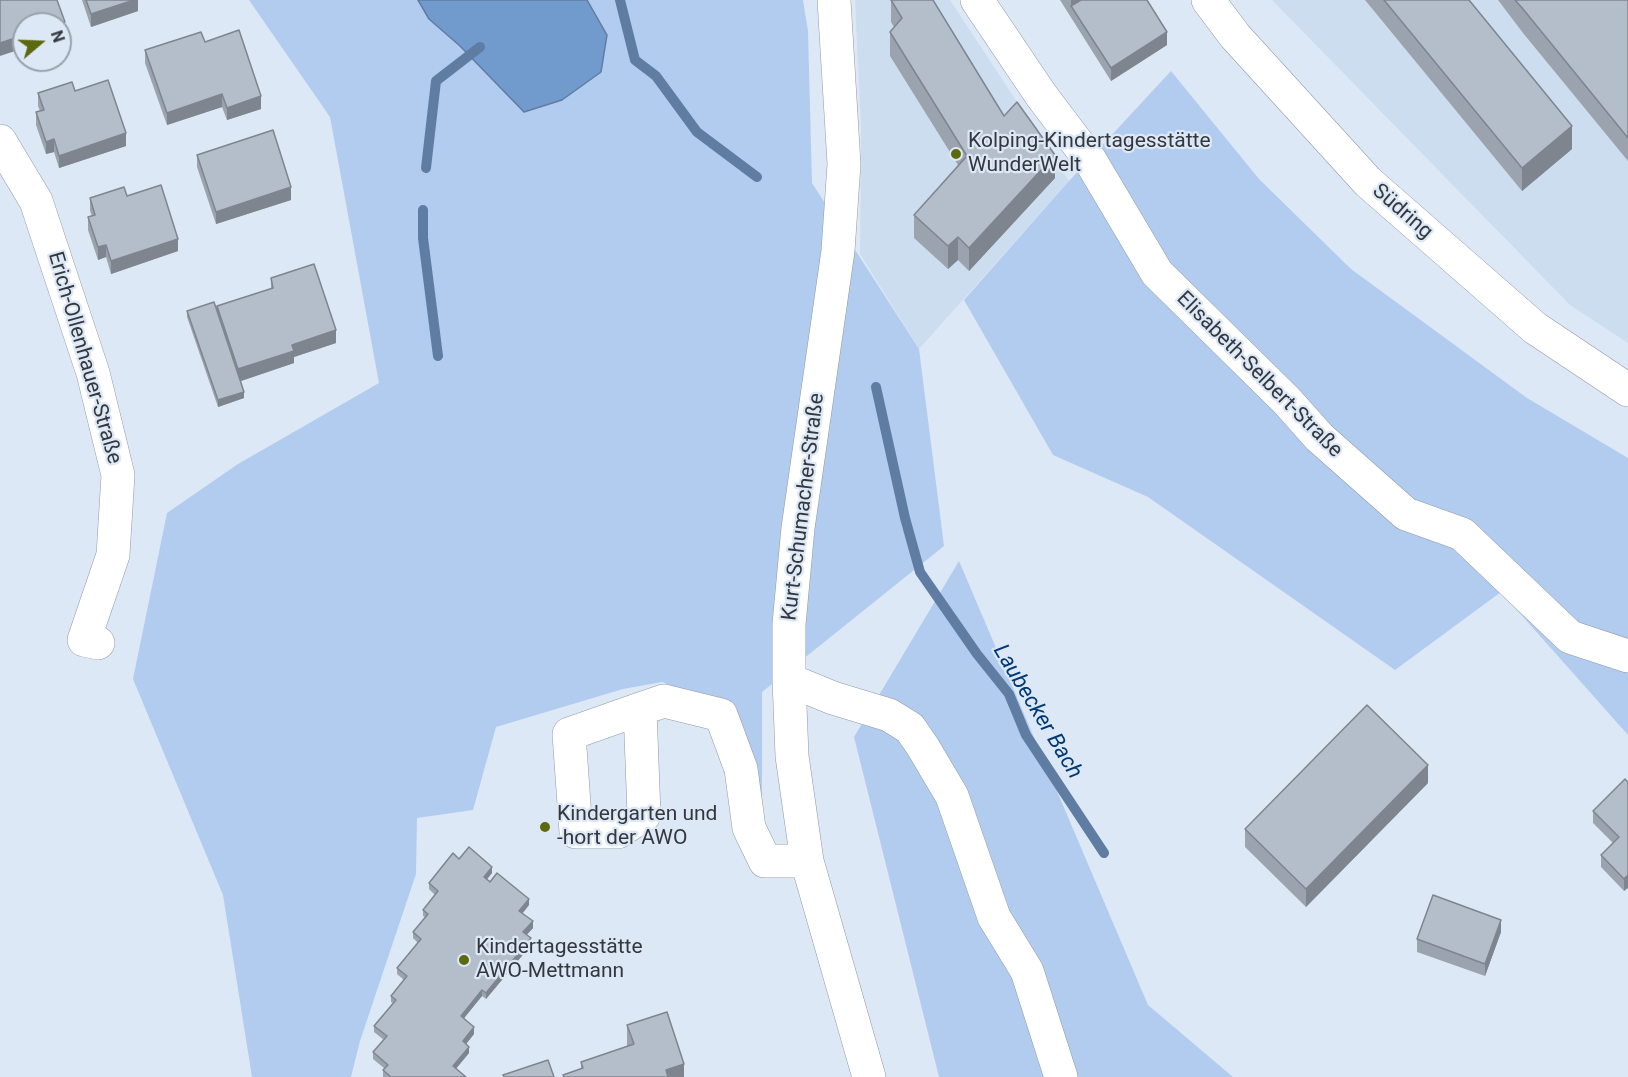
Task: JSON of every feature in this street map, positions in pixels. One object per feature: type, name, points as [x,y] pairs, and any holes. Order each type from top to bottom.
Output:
[{"type":"street","name":"Kurt-Schumacher-Straße","points":[[834,0],[844,164],[837,250],[798,528],[789,624],[789,680],[792,756],[807,861],[869,1077]]},
{"type":"street","name":"Elisabeth-Selbert-Straße","points":[[977,0],[1041,95],[1090,160],[1157,273],[1287,401],[1319,437],[1406,514],[1462,534],[1570,637],[1628,657]]},
{"type":"street","name":"Südring","points":[[1208,0],[1235,36],[1368,182],[1535,328],[1628,390]]},
{"type":"street","name":"Erich-Ollenhauer-Straße","points":[[0,141],[36,201],[93,373],[118,475],[112,555],[84,640],[98,643]]},
{"type":"street","points":[[789,680],[833,698],[889,715],[910,728],[952,796],[994,916],[1027,971],[1061,1077]]},
{"type":"street","points":[[640,709],[664,701],[721,715],[741,769],[750,828],[765,861],[807,861]]},
{"type":"shaded area","points":[[249,0],[803,0],[808,31],[812,183],[919,349],[944,546],[762,692],[762,836],[730,709],[662,682],[623,689],[496,727],[473,810],[417,818],[416,874],[360,1041],[351,1077],[252,1077],[223,895],[133,679],[167,513],[238,464],[379,383],[330,117]]},
{"type":"shaded area","points":[[418,0],[587,0],[607,35],[601,72],[562,100],[524,112],[460,46],[429,19]]},
{"type":"shaded area","name":"Kolping-Kindertagesstätte WunderWelt","points":[[855,0],[950,0],[1069,181],[919,349],[860,254],[861,128]]},
{"type":"shaded area","points":[[1272,0],[1628,0],[1628,343],[1570,305]]},
{"type":"shaded area","points":[[1171,71],[1259,179],[1351,269],[1527,398],[1628,458],[1628,735],[1501,592],[1395,670],[1148,497],[1053,455],[964,300],[1069,181]]},
{"type":"shaded area","points":[[959,561],[1148,1005],[1233,1077],[939,1077],[854,737]]},
{"type":"building","points":[[0,0],[57,0],[61,12],[12,12],[12,39],[0,43]]},
{"type":"building","points":[[86,0],[134,0],[91,14]]},
{"type":"building","points":[[891,0],[933,0],[1004,116],[1017,102],[1055,155],[969,248],[958,237],[948,246],[914,215],[967,156],[890,32],[902,18]]},
{"type":"building","points":[[1081,0],[1147,0],[1167,32],[1111,68],[1071,6]]},
{"type":"building","points":[[1384,0],[1469,0],[1572,126],[1522,168]]},
{"type":"building","points":[[1515,0],[1628,0],[1628,138],[1523,9]]},
{"type":"building","points":[[239,30],[261,96],[227,108],[222,94],[167,113],[145,50],[201,32],[205,42]]},
{"type":"building","points":[[108,80],[126,133],[59,156],[54,139],[46,142],[36,112],[44,110],[38,93],[72,82],[75,91]]},
{"type":"building","points":[[273,130],[291,187],[216,212],[197,155]]},
{"type":"building","points":[[161,185],[178,239],[111,261],[106,245],[98,247],[88,217],[95,215],[90,198],[124,187],[127,196]]},
{"type":"building","points":[[314,264],[336,330],[292,345],[294,351],[238,369],[217,306],[273,288],[271,278]]},
{"type":"building","points":[[214,302],[244,392],[218,400],[187,311]]},
{"type":"building","points":[[1367,705],[1428,765],[1306,889],[1245,829]]},
{"type":"building","points":[[1625,779],[1628,782],[1628,875],[1624,879],[1601,855],[1619,837],[1593,811]]},
{"type":"building","name":"Kindertagesstätte AWO-Mettmann","points":[[469,847],[492,867],[484,877],[490,882],[497,873],[529,899],[519,911],[533,921],[523,932],[531,938],[486,993],[482,990],[461,1016],[474,1027],[463,1041],[469,1047],[453,1066],[466,1077],[391,1077],[383,1070],[388,1065],[373,1052],[387,1036],[374,1026],[396,1000],[391,996],[407,976],[397,968],[421,939],[413,932],[428,914],[423,910],[438,891],[429,883],[453,853],[459,859]]},
{"type":"building","points":[[1433,895],[1501,920],[1485,964],[1417,939]]},
{"type":"building","points":[[667,1012],[684,1064],[666,1070],[668,1077],[564,1077],[563,1075],[583,1068],[581,1062],[634,1044],[627,1025]]},
{"type":"building","points":[[548,1060],[554,1077],[504,1077],[503,1075]]},
{"type":"waterway","name":"Laubecker Bach","points":[[620,0],[635,60],[656,76],[697,132],[757,177]]},
{"type":"waterway","points":[[426,168],[436,81],[480,47]]},
{"type":"waterway","points":[[423,210],[423,238],[438,356]]},
{"type":"waterway","name":"Laubecker Bach","points":[[876,387],[905,518],[920,572],[977,654],[1009,694],[1026,735],[1104,853]]},
{"type":"place","name":"Kolping-Kindertagesstätte WunderWelt","points":[[956,154]]},
{"type":"place","name":"Kindergarten und -hort der AWO","points":[[545,827]]},
{"type":"place","name":"Kindertagesstätte AWO-Mettmann","points":[[464,960]]}]
